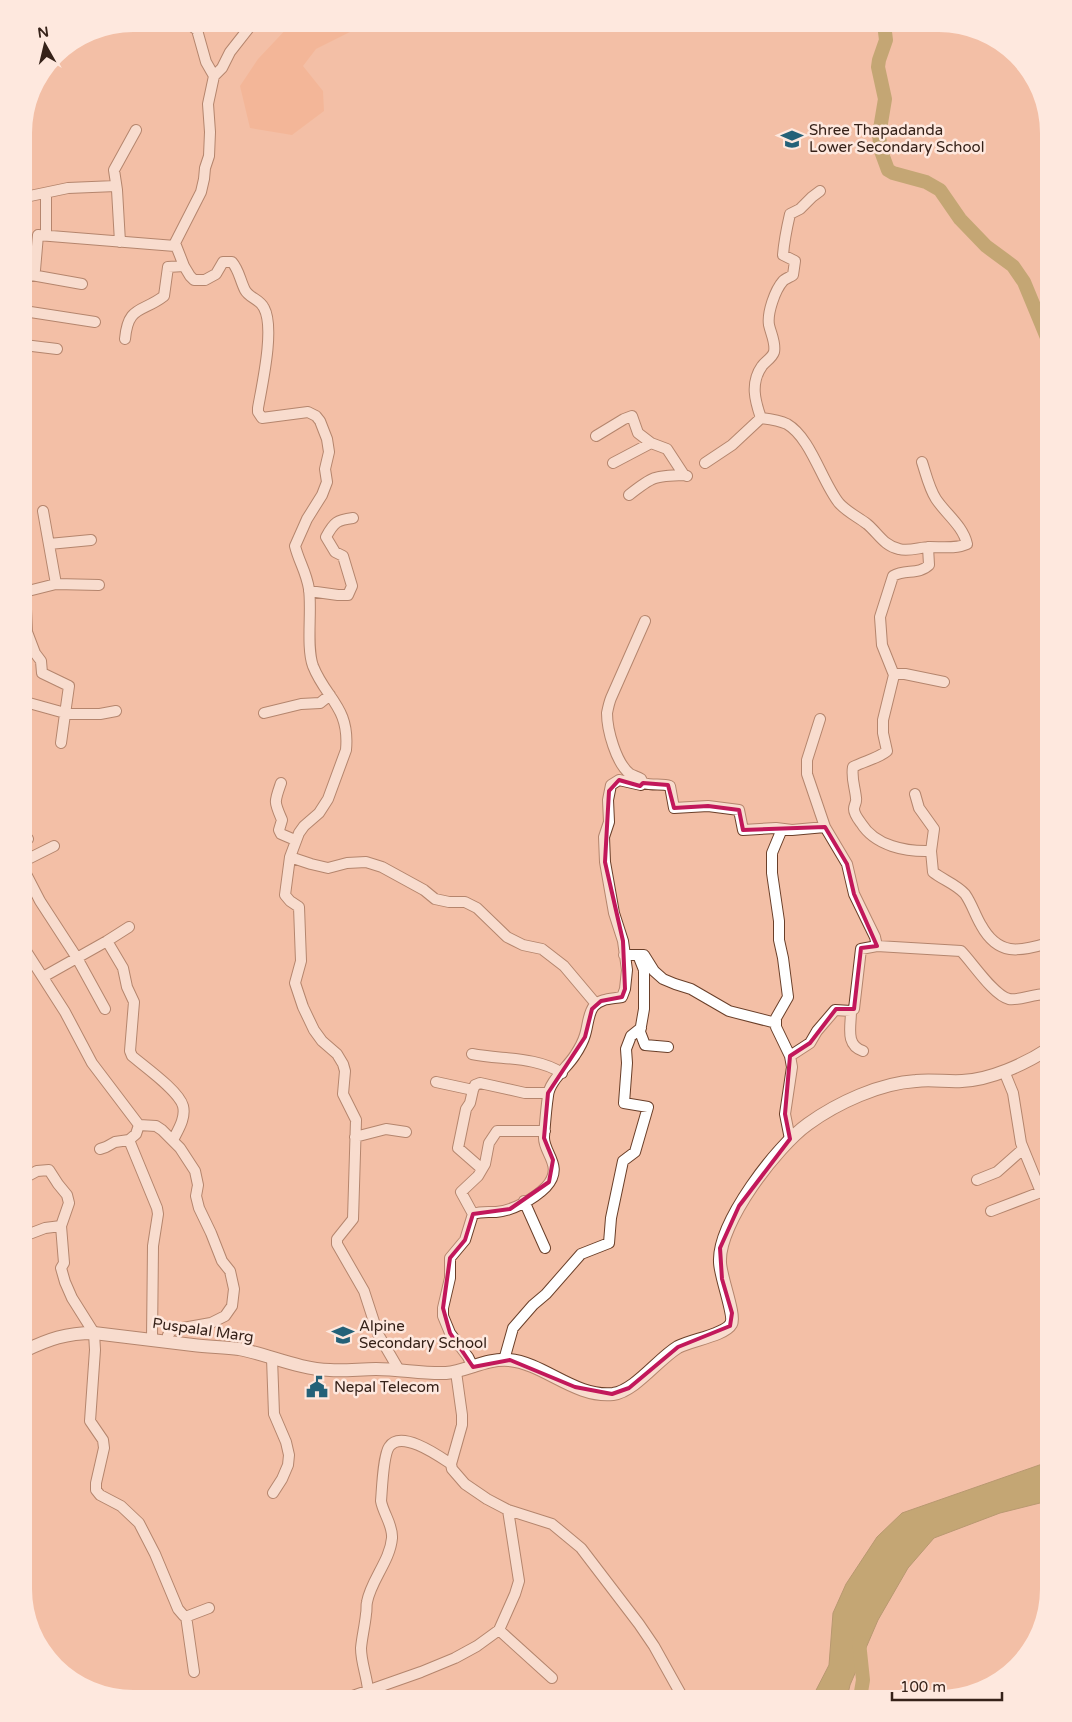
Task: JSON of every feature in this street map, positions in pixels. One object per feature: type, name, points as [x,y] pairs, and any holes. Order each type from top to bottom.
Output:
[{"type":"main road","name":"Puspalal Marg","points":[[32,1347],[49,1339],[61,1336],[94,1333],[238,1349],[326,1370],[456,1372],[504,1360],[522,1363],[575,1387],[603,1394],[612,1394],[629,1388],[661,1359],[678,1348],[730,1326],[733,1319],[720,1264],[720,1248],[725,1231],[739,1206],[790,1138],[832,1109],[874,1090],[892,1084],[915,1081],[979,1080],[994,1076],[1040,1053]]},
{"type":"street","points":[[198,32],[206,62],[214,76]]},
{"type":"street","points":[[246,32],[230,52],[222,68],[214,76],[208,104],[210,132],[204,179],[201,192],[175,246],[184,266],[194,280],[205,280],[216,274],[223,262],[232,262],[236,266],[245,291],[260,302],[267,316],[266,359],[258,408],[260,416],[262,418],[312,413],[320,421],[327,439],[329,452],[325,469],[327,477],[326,488],[307,519],[295,546],[306,572],[309,591],[311,660],[318,677],[341,712],[347,741],[346,750],[328,799],[319,813],[304,826],[295,840],[290,857],[285,895],[299,907],[301,961],[294,983],[302,1007],[314,1030],[322,1041],[337,1054],[343,1064],[345,1072],[343,1094],[356,1120],[353,1219],[337,1239],[337,1244],[364,1291],[378,1334],[399,1370]]},
{"type":"street","points":[[120,242],[114,170],[136,130]]},
{"type":"street","points":[[33,195],[68,188],[116,186]]},
{"type":"street","points":[[761,418],[754,392],[758,373],[774,353],[769,320],[770,308],[782,282],[793,275],[796,261],[783,255],[788,220],[790,214],[800,210],[820,191]]},
{"type":"street","points":[[46,193],[46,236]]},
{"type":"street","points":[[33,271],[35,270],[38,235],[175,246]]},
{"type":"street","points":[[124,339],[126,324],[134,313],[164,296],[168,267],[184,266]]},
{"type":"street","points":[[33,275],[82,284]]},
{"type":"street","points":[[33,312],[95,322]]},
{"type":"street","points":[[33,346],[57,349]]},
{"type":"street","points":[[596,436],[632,416],[638,434],[651,443],[667,449],[685,476],[649,479],[630,495]]},
{"type":"street","points":[[705,463],[732,446],[761,418]]},
{"type":"street","points":[[761,418],[779,421],[793,429],[807,446],[839,503],[847,511],[867,524],[881,540],[899,549],[948,548],[967,544],[964,534],[937,500],[922,462]]},
{"type":"street","points":[[613,464],[651,443]]},
{"type":"street","points":[[43,511],[56,584]]},
{"type":"street","points":[[309,591],[348,595],[352,586],[343,556],[335,552],[326,537],[331,527],[338,520],[353,518]]},
{"type":"street","points":[[49,544],[91,540]]},
{"type":"street","points":[[928,547],[929,565],[922,571],[899,573],[893,576],[881,611],[882,645],[894,674],[883,720],[883,733],[888,751],[852,767],[856,797],[854,811],[864,829],[872,837],[907,850],[931,851]]},
{"type":"street","points":[[33,590],[56,584],[99,585]]},
{"type":"street","points":[[644,621],[607,711],[617,756],[623,767],[641,779],[643,783],[651,786],[670,786],[674,808],[708,806],[739,810],[743,830],[825,828]]},
{"type":"street","points":[[33,647],[41,661],[42,674],[69,686],[61,742]]},
{"type":"street","points":[[894,674],[911,675],[944,682]]},
{"type":"street","points":[[264,713],[301,704],[320,702],[330,695]]},
{"type":"street","points":[[33,704],[65,714],[100,714],[116,711]]},
{"type":"street","points":[[820,719],[807,760],[807,774],[825,828],[847,864],[854,894],[875,936],[877,946]]},
{"type":"street","points":[[473,1214],[510,1209],[545,1188],[552,1175],[553,1160],[544,1138],[548,1093],[554,1081],[575,1055],[585,1037],[592,1009],[601,1001],[622,997],[625,989],[627,970],[623,941],[614,913],[605,862],[604,837],[610,816],[609,791],[611,785],[619,780],[636,785],[643,783]]},
{"type":"street","points":[[281,783],[275,800],[276,808],[282,820],[279,830],[281,834],[295,840]]},
{"type":"street","points":[[915,794],[919,808],[934,829],[931,851],[933,872],[964,893],[990,939],[998,946],[1006,949],[1024,949],[1040,945]]},
{"type":"street","points":[[782,829],[772,853],[772,873],[779,921],[779,940],[784,958],[788,997],[776,1018],[776,1027],[790,1056],[792,1067],[785,1114],[790,1138]]},
{"type":"street","points":[[33,857],[54,846]]},
{"type":"street","points":[[290,857],[328,868],[366,862],[382,866],[424,890],[435,899],[449,902],[465,902],[477,908],[507,937],[523,945],[542,949],[564,966],[596,1004]]},
{"type":"street","points":[[32,886],[77,958],[105,1009]]},
{"type":"street","points":[[43,978],[129,927]]},
{"type":"street","points":[[107,941],[122,968],[126,987],[134,1002],[130,1051],[132,1056],[177,1095],[183,1107],[183,1120],[173,1140]]},
{"type":"street","points":[[863,1051],[854,1046],[851,1040],[851,1011],[854,1010],[861,949],[877,946],[961,951],[1001,995],[1009,999],[1040,994]]},
{"type":"street","points":[[638,954],[644,970],[644,1009],[641,1028],[644,1045],[668,1047]]},
{"type":"street","points":[[624,955],[644,955],[654,971],[663,979],[691,989],[729,1011],[776,1023]]},
{"type":"street","points":[[32,961],[65,1012],[92,1063],[139,1125],[156,1126],[162,1130],[173,1140],[196,1171],[198,1185],[196,1196],[199,1208],[222,1261],[230,1271],[234,1289],[232,1306],[225,1316],[211,1322],[172,1330],[168,1335],[168,1342]]},
{"type":"street","points":[[790,1056],[810,1043],[817,1031],[835,1010],[851,1011]]},
{"type":"street","points":[[504,1360],[513,1328],[533,1305],[546,1294],[581,1254],[609,1243],[611,1218],[623,1161],[635,1152],[648,1107],[624,1103],[627,1063],[626,1049],[631,1036],[641,1028]]},
{"type":"street","points":[[472,1054],[519,1059],[551,1066],[562,1073]]},
{"type":"street","points":[[990,1211],[1040,1192],[1021,1143],[1013,1093],[1004,1071]]},
{"type":"street","points":[[436,1082],[473,1090]]},
{"type":"street","points":[[482,1169],[458,1148],[466,1109],[470,1103],[475,1085],[480,1083],[526,1093],[548,1093]]},
{"type":"street","points":[[100,1149],[115,1142],[129,1140],[136,1134],[139,1125]]},
{"type":"street","points":[[355,1137],[386,1129],[406,1132]]},
{"type":"street","points":[[473,1367],[450,1333],[443,1316],[450,1278],[450,1258],[465,1240],[473,1214],[461,1192],[478,1176],[485,1164],[489,1143],[497,1131],[546,1131]]},
{"type":"street","points":[[129,1140],[158,1214],[153,1246],[152,1340]]},
{"type":"street","points":[[976,1180],[997,1172],[1024,1149]]},
{"type":"street","points":[[32,1174],[37,1171],[49,1170],[67,1195],[69,1203],[61,1226],[64,1263],[61,1268],[72,1298],[94,1333],[95,1350],[90,1421],[103,1440],[104,1448],[96,1490],[100,1495],[121,1506],[138,1523],[157,1560],[178,1609],[186,1616],[194,1672]]},
{"type":"street","points":[[524,1201],[545,1248]]},
{"type":"street","points":[[32,1233],[44,1228],[61,1226]]},
{"type":"street","points":[[272,1358],[274,1414],[286,1442],[289,1455],[282,1479],[273,1494]]},
{"type":"street","points":[[456,1372],[462,1425],[451,1464],[452,1469],[465,1484],[487,1499],[508,1510],[552,1524],[581,1548],[640,1624],[678,1690]]},
{"type":"street","points":[[368,1689],[368,1679],[363,1668],[361,1649],[367,1603],[371,1590],[382,1569],[392,1537],[381,1501],[386,1454],[389,1446],[404,1441],[432,1450],[451,1464]]},
{"type":"street","points":[[370,1689],[422,1672],[455,1658],[477,1646],[498,1630],[519,1581],[508,1510]]},
{"type":"street","points":[[186,1616],[210,1608]]},
{"type":"street","points":[[498,1630],[552,1678]]},
{"type":"highlighted area","points":[[619,780],[640,786],[643,783],[668,785],[674,808],[708,806],[739,810],[743,830],[825,827],[847,864],[854,894],[877,946],[861,948],[854,1009],[836,1009],[810,1043],[790,1056],[785,1114],[790,1139],[739,1206],[720,1248],[722,1279],[732,1313],[730,1326],[678,1347],[629,1388],[612,1394],[575,1387],[510,1360],[473,1367],[450,1333],[443,1308],[450,1258],[465,1240],[473,1214],[510,1209],[549,1182],[553,1160],[544,1138],[548,1093],[585,1037],[592,1009],[601,1001],[622,997],[625,989],[623,941],[605,862],[609,791]]},
{"type":"shaded area","points":[[283,32],[349,32],[316,49],[303,66],[323,91],[324,111],[292,135],[250,128],[240,86],[258,59]]},
{"type":"shaded area","points":[[1040,1465],[1040,1503],[1000,1513],[934,1538],[908,1568],[878,1620],[849,1690],[816,1690],[829,1665],[833,1613],[846,1584],[877,1537],[902,1513]]},
{"type":"waterway","points":[[885,33],[886,40],[878,67],[885,99],[879,135],[881,151],[888,170],[926,182],[940,190],[960,219],[986,246],[1013,266],[1024,282],[1040,321]]},
{"type":"waterway","points":[[859,1642],[863,1680],[861,1690]]},
{"type":"place","name":"Shree Thapadanda Lower Secondary School","points":[[792,139]]},
{"type":"place","name":"Alpine Secondary School","points":[[343,1335]]},
{"type":"place","name":"Nepal Telecom","points":[[317,1387]]}]
